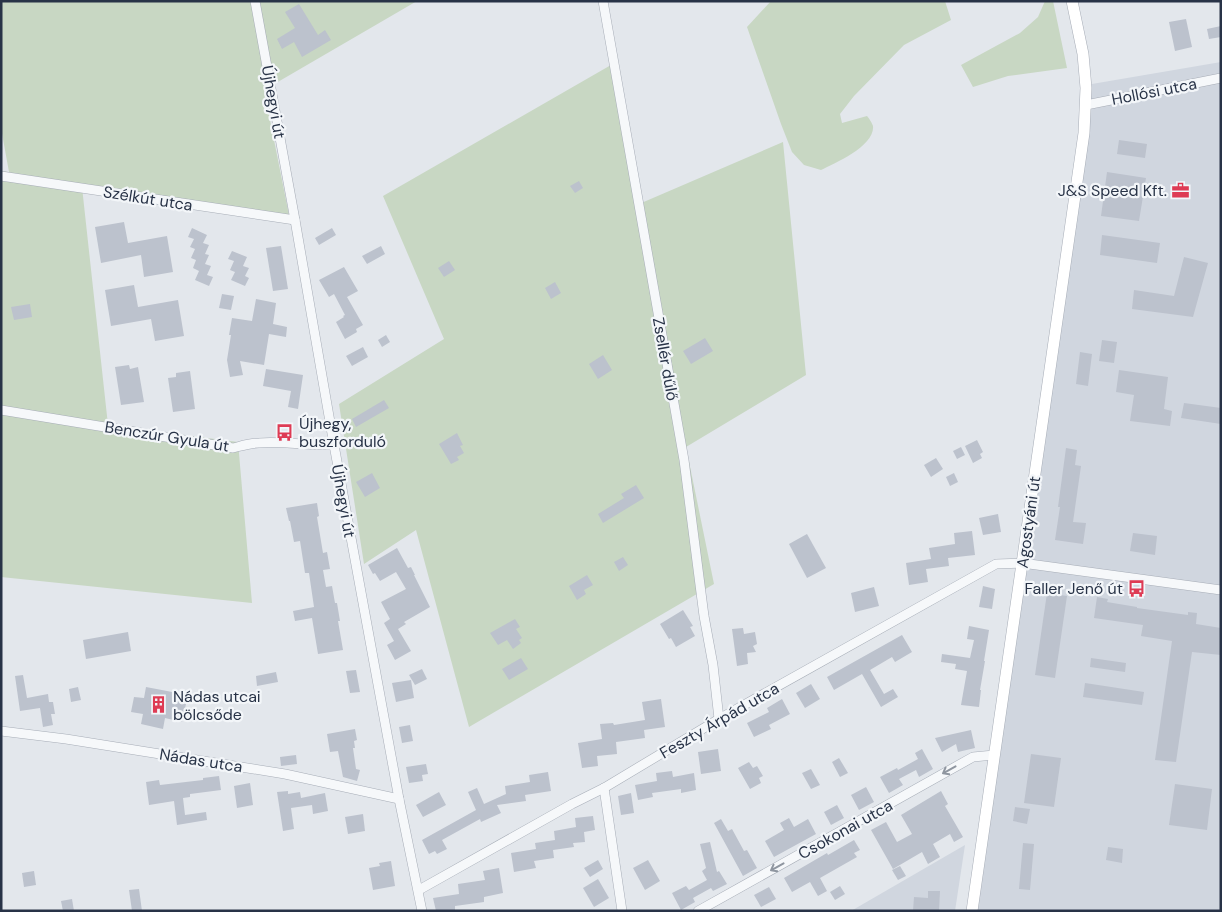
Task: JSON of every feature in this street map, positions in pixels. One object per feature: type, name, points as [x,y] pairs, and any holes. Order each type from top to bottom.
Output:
[{"type":"main road","name":"Agostyáni út","points":[[972,911],[1084,133],[1086,88],[1083,54],[1072,1]]},
{"type":"street","name":"Újhegyi út","points":[[255,1],[334,445],[399,799],[422,911]]},
{"type":"street","name":"Zsellér dűlő","points":[[603,1],[684,460],[719,719]]},
{"type":"street","name":"Hollósi utca","points":[[1086,105],[1221,78]]},
{"type":"street","name":"Szélkút utca","points":[[1,176],[295,220]]},
{"type":"street","name":"Benczúr Gyula út","points":[[1,410],[233,448],[257,443],[288,442],[317,446],[334,445]]},
{"type":"street","name":"Feszty Árpád utca","points":[[418,890],[604,788],[719,719],[996,564],[1022,563],[1221,590]]},
{"type":"street","name":"Nádas utca","points":[[1,731],[66,739],[285,774],[399,799]]},
{"type":"street","name":"Csokonai utca","points":[[698,911],[973,757],[994,756]]},
{"type":"street","points":[[604,788],[622,911]]},
{"type":"shaded area","points":[[1221,62],[1221,911],[972,911],[1022,563],[1040,399],[1084,133],[1086,85]]},
{"type":"shaded area","points":[[965,845],[955,911],[851,911]]},
{"type":"green space","points":[[1,1],[417,1],[264,90],[290,220],[82,187],[108,425],[238,442],[252,603],[1,577],[1,171],[9,172],[1,128]]},
{"type":"green space","points":[[771,1],[945,1],[951,20],[904,45],[854,96],[840,114],[842,123],[867,116],[873,126],[872,133],[868,140],[853,153],[821,170],[804,165],[792,152],[747,27]]},
{"type":"green space","points":[[1045,1],[1053,1],[1067,68],[1008,76],[973,87],[961,65],[1020,33],[1038,17]]},
{"type":"green space","points":[[611,65],[639,204],[783,142],[806,375],[686,447],[714,584],[469,727],[416,530],[364,564],[339,404],[444,339],[383,196]]},
{"type":"building","points":[[299,4],[318,35],[325,30],[331,40],[302,57],[294,42],[282,49],[277,39],[295,28],[285,12]]},
{"type":"building","points":[[1186,19],[1192,47],[1175,51],[1169,22]]},
{"type":"building","points":[[1221,26],[1221,37],[1209,39],[1207,29]]},
{"type":"building","points":[[1119,140],[1147,144],[1145,158],[1117,154]]},
{"type":"building","points":[[1107,172],[1146,178],[1139,221],[1101,216]]},
{"type":"building","points":[[579,181],[583,188],[575,193],[570,186]]},
{"type":"building","points":[[124,222],[128,243],[167,236],[173,272],[144,277],[141,255],[101,263],[95,227]]},
{"type":"building","points":[[192,228],[207,235],[203,243],[209,245],[205,254],[209,255],[205,264],[211,266],[207,275],[213,277],[209,286],[195,280],[199,271],[193,268],[196,260],[191,258],[195,249],[190,247],[194,239],[188,237]]},
{"type":"building","points":[[332,228],[336,235],[319,245],[315,238]]},
{"type":"building","points":[[1102,235],[1160,243],[1157,263],[1100,255]]},
{"type":"building","points":[[281,246],[288,289],[273,291],[266,248]]},
{"type":"building","points":[[381,246],[385,254],[367,264],[362,256]]},
{"type":"building","points":[[232,251],[247,257],[243,266],[249,268],[245,276],[249,278],[245,286],[231,280],[235,272],[230,270],[234,261],[228,259]]},
{"type":"building","points":[[1184,257],[1208,263],[1193,317],[1132,309],[1134,290],[1174,296]]},
{"type":"building","points":[[449,261],[455,270],[444,277],[438,268]]},
{"type":"building","points":[[344,267],[358,291],[347,297],[363,325],[356,329],[357,332],[345,339],[336,322],[345,315],[334,294],[329,297],[319,280]]},
{"type":"building","points":[[555,282],[561,293],[551,299],[545,288]]},
{"type":"building","points":[[134,285],[138,307],[178,300],[184,336],[155,341],[151,319],[111,326],[105,290]]},
{"type":"building","points":[[222,294],[234,296],[231,310],[219,308]]},
{"type":"building","points":[[256,299],[276,303],[273,324],[287,327],[286,337],[269,334],[264,365],[240,361],[243,375],[230,377],[227,360],[232,318],[252,321]]},
{"type":"building","points":[[30,304],[32,317],[14,320],[11,307]]},
{"type":"building","points":[[386,335],[390,342],[382,347],[378,340]]},
{"type":"building","points":[[705,338],[713,351],[691,364],[683,351]]},
{"type":"building","points":[[1102,340],[1117,342],[1114,363],[1099,361]]},
{"type":"building","points":[[363,347],[368,357],[352,366],[346,356]]},
{"type":"building","points":[[1080,352],[1092,354],[1088,386],[1076,384]]},
{"type":"building","points":[[603,355],[612,370],[598,379],[589,364]]},
{"type":"building","points":[[129,365],[130,369],[138,367],[144,402],[121,405],[115,367]]},
{"type":"building","points":[[266,369],[303,375],[298,409],[288,407],[291,391],[263,386]]},
{"type":"building","points":[[1119,370],[1168,377],[1164,409],[1172,411],[1170,426],[1130,421],[1134,395],[1116,392]]},
{"type":"building","points":[[190,371],[195,409],[173,412],[168,378],[176,377],[176,373]]},
{"type":"building","points":[[384,400],[389,408],[356,427],[352,419]]},
{"type":"building","points":[[1184,403],[1221,408],[1221,424],[1181,418]]},
{"type":"building","points":[[457,433],[463,445],[460,446],[464,453],[457,457],[459,460],[451,464],[439,444]]},
{"type":"building","points":[[977,440],[983,452],[980,454],[982,458],[973,463],[965,446]]},
{"type":"building","points":[[961,447],[965,455],[957,459],[953,451]]},
{"type":"building","points":[[1066,448],[1077,450],[1075,465],[1081,466],[1073,522],[1086,523],[1083,544],[1055,540]]},
{"type":"building","points":[[936,458],[943,469],[931,477],[924,465]]},
{"type":"building","points":[[372,473],[380,488],[365,497],[356,482]]},
{"type":"building","points":[[954,473],[958,482],[950,486],[946,477]]},
{"type":"building","points":[[636,485],[644,498],[603,523],[598,514],[624,498],[621,494]]},
{"type":"building","points":[[317,503],[319,516],[317,517],[323,553],[327,552],[330,569],[323,570],[326,587],[332,586],[335,603],[337,603],[343,650],[318,654],[312,618],[295,621],[293,611],[314,607],[309,573],[305,573],[300,541],[294,542],[286,508]]},
{"type":"building","points":[[998,514],[1001,532],[983,535],[979,518]]},
{"type":"building","points":[[972,531],[975,555],[948,558],[949,566],[926,569],[928,582],[909,585],[906,563],[931,559],[929,548],[955,544],[954,533]]},
{"type":"building","points":[[1133,533],[1157,536],[1155,555],[1130,551]]},
{"type":"building","points":[[807,534],[826,568],[807,578],[789,544]]},
{"type":"building","points":[[397,548],[408,568],[411,567],[430,607],[404,622],[406,624],[398,629],[411,651],[395,660],[387,645],[394,641],[384,623],[390,619],[381,602],[406,589],[396,572],[380,581],[368,565]]},
{"type":"building","points":[[623,557],[628,565],[619,571],[614,562]]},
{"type":"building","points":[[587,575],[593,585],[584,590],[586,594],[577,600],[569,586]]},
{"type":"building","points":[[983,586],[995,589],[992,609],[979,607]]},
{"type":"building","points":[[874,587],[879,606],[855,612],[851,593]]},
{"type":"building","points":[[1047,593],[1067,596],[1055,678],[1035,675]]},
{"type":"building","points":[[1097,597],[1108,599],[1107,602],[1137,608],[1188,615],[1188,612],[1197,613],[1196,624],[1221,628],[1221,655],[1192,652],[1176,762],[1155,760],[1172,641],[1141,636],[1143,625],[1094,618]]},
{"type":"building","points":[[683,610],[693,626],[690,627],[695,636],[676,647],[660,624]]},
{"type":"building","points":[[515,619],[520,627],[516,629],[522,638],[519,640],[521,643],[513,649],[507,640],[498,645],[490,633]]},
{"type":"building","points":[[969,626],[989,630],[979,707],[961,705],[967,671],[955,669],[956,664],[941,662],[942,654],[970,658],[974,640],[967,639]]},
{"type":"building","points":[[743,628],[744,634],[755,632],[757,644],[753,646],[756,652],[747,653],[748,664],[737,666],[732,629]]},
{"type":"building","points":[[128,632],[131,651],[86,659],[83,640]]},
{"type":"building","points":[[902,635],[912,652],[895,662],[892,657],[870,670],[884,694],[893,689],[898,697],[881,707],[862,674],[834,690],[827,677]]},
{"type":"building","points":[[521,658],[528,669],[509,680],[502,669]]},
{"type":"building","points":[[1091,658],[1126,663],[1125,672],[1090,667]]},
{"type":"building","points":[[422,669],[427,679],[415,685],[409,675]]},
{"type":"building","points":[[356,670],[360,692],[350,693],[346,671]]},
{"type":"building","points":[[276,672],[278,682],[257,686],[256,676]]},
{"type":"building","points":[[23,675],[27,698],[48,694],[49,702],[53,702],[55,714],[51,714],[53,725],[43,727],[40,708],[20,711],[15,676]]},
{"type":"building","points":[[411,680],[414,698],[396,702],[392,683]]},
{"type":"building","points":[[1085,683],[1144,692],[1142,705],[1083,697]]},
{"type":"building","points":[[811,684],[820,699],[805,708],[796,693]]},
{"type":"building","points":[[78,687],[81,700],[71,702],[69,689]]},
{"type":"building","name":"Nádas utcai bölcsőde","points":[[146,687],[188,695],[182,722],[165,718],[163,729],[141,724],[143,714],[131,712],[134,697],[144,698]]},
{"type":"building","points":[[661,699],[665,727],[644,730],[645,738],[616,742],[617,754],[597,756],[598,766],[582,768],[578,743],[602,739],[600,724],[613,723],[614,725],[645,720],[642,702]]},
{"type":"building","points":[[782,699],[790,714],[769,725],[771,729],[754,737],[747,723],[769,712],[767,708]]},
{"type":"building","points":[[410,725],[413,741],[402,743],[399,727]]},
{"type":"building","points":[[355,729],[357,740],[354,741],[355,748],[353,748],[356,769],[360,770],[357,781],[343,777],[338,751],[330,752],[327,734]]},
{"type":"building","points":[[971,730],[975,748],[958,752],[956,744],[942,752],[935,738]]},
{"type":"building","points":[[718,749],[721,771],[701,774],[698,752]]},
{"type":"building","points":[[922,749],[933,769],[919,777],[916,770],[899,779],[903,785],[889,793],[880,777],[918,759],[915,753]]},
{"type":"building","points":[[1031,754],[1061,758],[1054,807],[1024,803]]},
{"type":"building","points":[[296,755],[297,764],[281,766],[280,757]]},
{"type":"building","points":[[839,758],[848,773],[840,777],[832,762]]},
{"type":"building","points":[[749,762],[753,768],[757,766],[763,776],[759,778],[761,783],[750,789],[738,768]]},
{"type":"building","points":[[426,764],[428,774],[422,775],[423,781],[409,783],[406,767]]},
{"type":"building","points":[[811,769],[820,785],[811,789],[802,773]]},
{"type":"building","points":[[672,771],[673,777],[694,773],[696,790],[681,793],[681,789],[652,793],[653,797],[638,800],[635,785],[657,781],[656,773]]},
{"type":"building","points":[[548,772],[551,791],[525,795],[526,801],[497,805],[501,813],[481,822],[480,819],[442,840],[447,849],[437,854],[435,851],[429,854],[422,840],[476,810],[468,792],[477,788],[484,804],[506,794],[505,786],[530,782],[529,775]]},
{"type":"building","points":[[219,776],[221,790],[190,794],[190,797],[183,798],[185,815],[206,812],[207,820],[177,825],[174,801],[149,805],[146,782],[159,780],[160,785],[203,780],[203,778]]},
{"type":"building","points":[[250,783],[253,805],[237,808],[234,786]]},
{"type":"building","points":[[1175,784],[1212,789],[1207,830],[1169,825]]},
{"type":"building","points":[[866,787],[874,802],[859,810],[851,795]]},
{"type":"building","points":[[288,791],[288,794],[300,792],[301,798],[325,793],[328,811],[313,814],[312,805],[291,808],[294,829],[283,831],[277,792]]},
{"type":"building","points":[[941,791],[948,804],[945,806],[963,837],[954,842],[950,834],[933,844],[940,857],[928,864],[922,852],[893,869],[871,830],[886,822],[897,842],[912,834],[901,815]]},
{"type":"building","points":[[439,792],[446,805],[423,817],[416,805]]},
{"type":"building","points":[[631,793],[634,813],[621,815],[618,796]]},
{"type":"building","points":[[837,805],[844,818],[831,825],[824,812]]},
{"type":"building","points":[[1015,807],[1030,809],[1027,824],[1013,821]]},
{"type":"building","points":[[363,814],[365,831],[348,834],[345,817]]},
{"type":"building","points":[[593,816],[595,830],[584,832],[585,842],[573,843],[574,847],[553,850],[554,858],[534,861],[536,868],[514,872],[511,853],[536,849],[535,843],[555,840],[554,831],[576,827],[575,818]]},
{"type":"building","points":[[789,818],[794,827],[808,819],[816,834],[774,857],[765,841],[784,830],[780,823]]},
{"type":"building","points":[[721,819],[728,831],[732,829],[744,851],[747,850],[757,868],[743,876],[714,823]]},
{"type":"building","points":[[854,840],[860,850],[854,853],[857,857],[820,878],[827,891],[818,896],[810,882],[792,892],[784,878]]},
{"type":"building","points":[[710,842],[717,872],[719,871],[727,884],[713,891],[711,888],[693,898],[695,902],[681,910],[672,893],[686,886],[689,890],[707,880],[702,871],[706,868],[700,844]]},
{"type":"building","points":[[1023,843],[1034,844],[1030,890],[1019,889]]},
{"type":"building","points":[[1108,847],[1123,849],[1122,863],[1106,860]]},
{"type":"building","points":[[598,860],[603,869],[590,877],[584,868]]},
{"type":"building","points":[[648,860],[660,881],[645,890],[633,868]]},
{"type":"building","points":[[391,861],[395,886],[373,890],[369,868],[380,866],[379,863]]},
{"type":"building","points":[[900,866],[906,876],[898,880],[892,870]]},
{"type":"building","points":[[499,868],[503,893],[484,897],[484,902],[455,906],[455,911],[436,911],[433,898],[459,894],[458,884],[485,880],[483,871]]},
{"type":"building","points":[[34,871],[36,885],[24,887],[22,873]]},
{"type":"building","points":[[598,879],[609,898],[594,907],[583,888]]},
{"type":"building","points":[[840,886],[845,894],[835,900],[830,892]]},
{"type":"building","points":[[769,887],[776,899],[761,907],[754,895]]},
{"type":"building","points":[[139,889],[142,911],[132,911],[129,890]]},
{"type":"building","points":[[928,891],[940,891],[939,911],[913,911],[914,897],[928,898]]},
{"type":"building","points":[[72,899],[74,911],[63,911],[61,901]]},
{"type":"place","name":"J&S Speed Kft.","points":[[1181,190]]},
{"type":"place","name":"Újhegy, buszforduló","points":[[285,432]]},
{"type":"place","name":"Faller Jenő út","points":[[1137,588]]},
{"type":"place","name":"Nádas utcai bölcsőde","points":[[159,705]]}]
